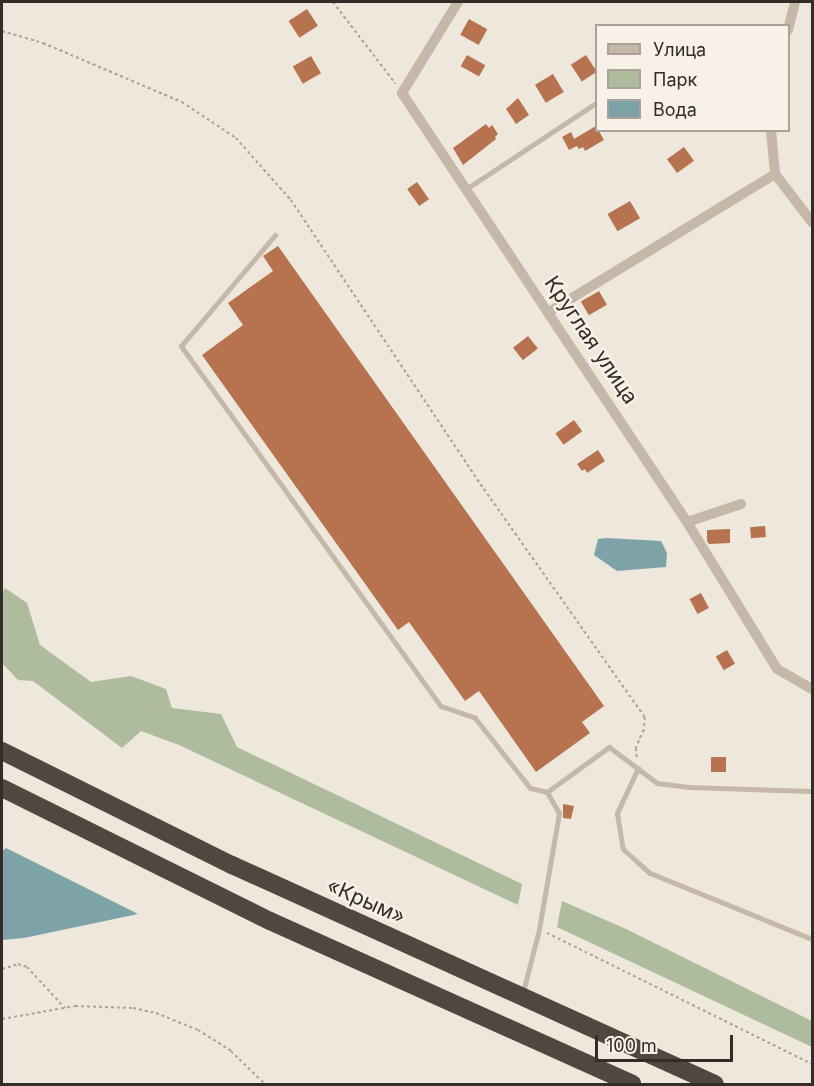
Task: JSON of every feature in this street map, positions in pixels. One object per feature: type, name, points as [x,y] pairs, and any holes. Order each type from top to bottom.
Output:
[{"type":"highway","name":"«Крым»","points":[[2,751],[232,865],[715,1084]]},
{"type":"highway","points":[[2,788],[270,921],[632,1084]]},
{"type":"street","points":[[402,93],[458,2]]},
{"type":"street","points":[[790,25],[795,2]]},
{"type":"street","name":"Круглая улица","points":[[402,93],[687,522],[777,669],[813,689]]},
{"type":"street","points":[[771,132],[775,174],[813,222]]},
{"type":"street","points":[[549,312],[775,174]]},
{"type":"street","points":[[687,522],[741,504]]},
{"type":"lane","points":[[465,190],[595,105]]},
{"type":"lane","points":[[275,235],[182,346],[441,706],[475,718],[530,788],[547,792],[559,813],[539,929],[521,997]]},
{"type":"lane","points":[[547,792],[609,747],[657,783],[689,787],[813,791]]},
{"type":"lane","points":[[638,768],[617,813],[623,849],[650,873],[813,939]]},
{"type":"path","points":[[333,2],[402,93]]},
{"type":"path","points":[[2,32],[43,43],[182,102],[236,138],[291,200],[483,489],[645,717],[645,730],[636,748],[638,768]]},
{"type":"path","points":[[539,929],[813,1064]]},
{"type":"path","points":[[2,969],[18,964],[27,968],[65,1008]]},
{"type":"path","points":[[2,1019],[65,1008],[133,1008],[156,1013],[198,1030],[222,1046],[265,1084]]},
{"type":"green space","points":[[5,588],[27,603],[40,645],[91,682],[131,676],[166,689],[172,708],[221,714],[237,747],[522,884],[518,905],[179,745],[141,731],[122,748],[33,681],[18,680],[2,663],[2,593]]},
{"type":"green space","points":[[562,901],[626,929],[812,1021],[812,1047],[557,927]]},
{"type":"water","points":[[598,539],[661,541],[667,553],[666,567],[617,571],[594,555]]},
{"type":"water","points":[[6,848],[138,914],[24,938],[2,940],[2,851]]},
{"type":"building","points":[[307,9],[318,26],[299,38],[289,21]]},
{"type":"building","points":[[469,19],[487,29],[479,45],[460,35]]},
{"type":"building","points":[[467,55],[485,65],[479,77],[461,66]]},
{"type":"building","points":[[586,55],[595,69],[595,73],[582,82],[571,65]]},
{"type":"building","points":[[311,56],[321,73],[303,84],[293,66]]},
{"type":"building","points":[[553,74],[564,92],[546,103],[535,85]]},
{"type":"building","points":[[518,98],[529,115],[516,124],[506,109]]},
{"type":"building","points":[[486,124],[489,128],[492,125],[498,134],[496,139],[463,165],[453,148]]},
{"type":"building","points":[[595,127],[595,132],[599,132],[604,140],[585,151],[583,147],[579,149],[577,146],[569,150],[562,137],[571,132],[574,139]]},
{"type":"building","points":[[684,147],[694,161],[677,173],[667,159]]},
{"type":"building","points":[[417,182],[429,199],[419,206],[407,189]]},
{"type":"building","points":[[630,201],[640,218],[617,231],[607,214]]},
{"type":"building","points":[[278,246],[604,706],[582,722],[590,733],[536,772],[479,691],[465,701],[409,622],[398,630],[202,355],[243,325],[228,303],[273,271],[263,256]]},
{"type":"building","points":[[599,291],[607,305],[589,315],[581,302]]},
{"type":"building","points":[[528,336],[538,349],[523,360],[513,348]]},
{"type":"building","points":[[574,420],[582,431],[564,445],[555,434]]},
{"type":"building","points":[[598,450],[605,461],[587,473],[585,469],[582,471],[577,464]]},
{"type":"building","points":[[765,526],[766,537],[751,538],[750,527]]},
{"type":"building","points":[[730,529],[730,543],[709,544],[707,541],[707,530]]},
{"type":"building","points":[[701,593],[709,608],[698,614],[690,599]]},
{"type":"building","points":[[727,650],[735,664],[724,670],[716,656]]},
{"type":"building","points":[[711,757],[726,757],[726,772],[711,772]]},
{"type":"building","points":[[563,804],[574,806],[571,819],[563,818]]}]
